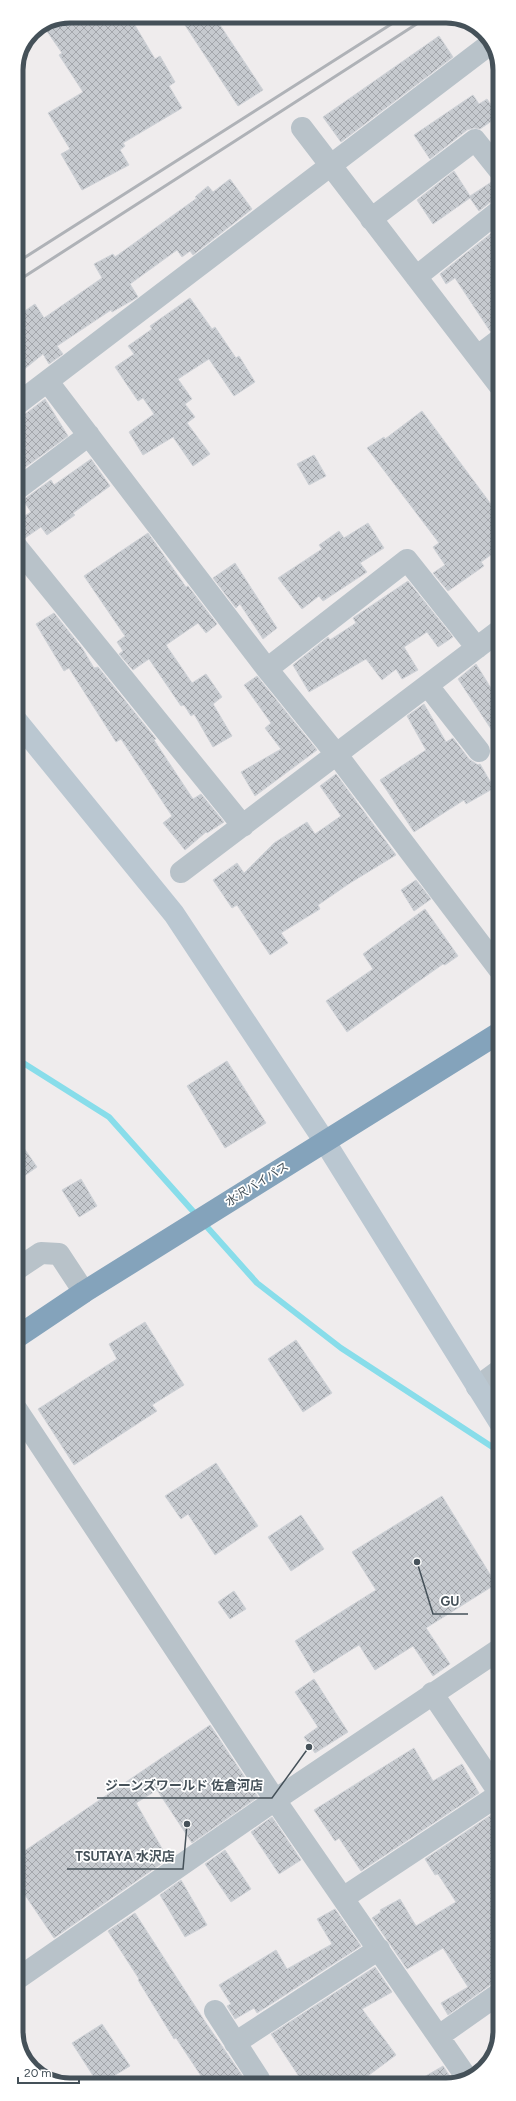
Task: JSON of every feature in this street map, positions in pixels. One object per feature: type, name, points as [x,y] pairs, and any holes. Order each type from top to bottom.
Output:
[{"type":"highway","name":"水沢バイパス","points":[[23,1333],[84,1292],[493,1037]]},
{"type":"street","points":[[23,400],[331,167],[487,46]]},
{"type":"street","points":[[302,128],[493,377]]},
{"type":"street","points":[[371,219],[475,140],[493,162]]},
{"type":"street","points":[[416,277],[493,216]]},
{"type":"street","points":[[478,356],[493,345]]},
{"type":"street","points":[[48,382],[267,669],[337,755],[493,960]]},
{"type":"street","points":[[23,485],[89,435]]},
{"type":"street","points":[[23,555],[243,826]]},
{"type":"street","points":[[267,669],[407,560],[476,648]]},
{"type":"street","points":[[181,872],[493,635]]},
{"type":"street","points":[[428,686],[479,751]]},
{"type":"street","points":[[23,729],[156,891],[198,949],[325,1142],[493,1412]]},
{"type":"street","points":[[23,1265],[41,1253],[59,1254],[84,1292]]},
{"type":"street","points":[[477,1387],[493,1375]]},
{"type":"street","points":[[23,1419],[275,1800],[465,2074]]},
{"type":"street","points":[[23,1974],[275,1800],[432,1693],[493,1654]]},
{"type":"street","points":[[432,1693],[493,1784]]},
{"type":"street","points":[[343,1898],[493,1799]]},
{"type":"street","points":[[235,2043],[379,1949]]},
{"type":"street","points":[[439,2036],[493,1998]]},
{"type":"street","points":[[215,2011],[258,2078]]},
{"type":"building","points":[[70,23],[134,23],[155,59],[160,56],[175,82],[169,86],[182,108],[123,143],[125,146],[120,150],[129,165],[82,190],[61,154],[70,149],[48,113],[83,92],[59,55],[62,53],[46,30],[61,24]]},
{"type":"building","points":[[184,23],[219,23],[263,90],[238,106]]},
{"type":"building","points":[[439,36],[453,57],[341,142],[323,117]]},
{"type":"building","points":[[473,95],[479,104],[487,99],[493,108],[493,120],[480,129],[474,128],[467,130],[430,159],[414,135]]},
{"type":"building","points":[[454,171],[470,196],[493,181],[493,201],[479,211],[470,198],[433,224],[417,200]]},
{"type":"building","points":[[230,179],[252,209],[193,255],[190,251],[182,257],[177,250],[130,284],[138,297],[112,312],[111,310],[57,346],[63,354],[49,364],[43,354],[23,370],[23,312],[35,304],[44,318],[102,278],[94,264],[113,254],[115,257],[197,198],[195,197],[208,186],[213,192]]},
{"type":"building","points":[[493,232],[493,330],[490,331],[455,278],[446,284],[440,274]]},
{"type":"building","points":[[190,298],[212,329],[215,327],[236,358],[239,356],[255,382],[234,396],[209,359],[178,379],[192,399],[185,404],[195,417],[187,423],[210,454],[193,466],[173,437],[143,455],[129,432],[154,414],[143,398],[138,401],[115,367],[134,354],[128,346],[152,329],[150,326]]},
{"type":"building","points":[[45,399],[68,436],[23,469],[23,415]]},
{"type":"building","points":[[422,411],[493,507],[493,553],[481,562],[484,566],[448,591],[433,573],[445,565],[433,547],[439,543],[367,448],[384,437],[385,439]]},
{"type":"building","points":[[314,455],[326,476],[309,485],[297,464]]},
{"type":"building","points":[[91,459],[110,486],[73,513],[75,515],[47,535],[41,527],[25,538],[23,536],[23,517],[31,512],[23,500],[51,480],[54,485]]},
{"type":"building","points":[[368,523],[384,548],[360,563],[367,572],[323,601],[319,596],[302,609],[278,578],[322,549],[319,545],[339,531],[344,538]]},
{"type":"building","points":[[148,533],[186,587],[188,586],[217,624],[206,633],[198,623],[166,645],[192,683],[206,674],[222,697],[213,704],[232,736],[213,747],[194,714],[191,716],[184,705],[181,706],[149,659],[133,670],[119,654],[123,651],[117,642],[125,636],[84,576]]},
{"type":"building","points":[[235,563],[277,628],[263,639],[240,604],[236,608],[213,578]]},
{"type":"building","points":[[408,581],[453,637],[438,647],[427,632],[404,647],[418,670],[402,679],[396,669],[382,680],[366,659],[309,692],[293,665],[328,637],[330,640],[356,623],[353,618]]},
{"type":"building","points":[[54,613],[82,648],[94,668],[98,667],[156,739],[154,740],[193,799],[201,794],[224,822],[207,833],[206,832],[185,850],[163,823],[172,816],[121,739],[116,742],[69,668],[64,671],[36,624]]},
{"type":"building","points":[[476,664],[493,691],[493,732],[458,679]]},
{"type":"building","points":[[257,676],[317,750],[255,796],[241,772],[281,749],[265,728],[271,723],[244,685]]},
{"type":"building","points":[[424,704],[446,742],[453,738],[469,759],[478,765],[480,764],[493,786],[493,789],[466,804],[464,800],[414,832],[380,780],[426,750],[407,716]]},
{"type":"building","points":[[336,774],[396,855],[350,883],[318,905],[320,909],[281,933],[288,943],[270,955],[237,905],[232,908],[213,880],[237,863],[244,873],[274,843],[307,822],[315,834],[341,816],[320,786]]},
{"type":"building","points":[[416,880],[431,899],[414,911],[401,890]]},
{"type":"building","points":[[425,909],[458,956],[445,965],[443,964],[347,1032],[326,1001],[373,969],[363,954]]},
{"type":"building","points":[[227,1061],[266,1123],[225,1148],[187,1086]]},
{"type":"building","points":[[23,1147],[37,1167],[23,1177]]},
{"type":"building","points":[[81,1179],[97,1206],[79,1217],[62,1190]]},
{"type":"building","points":[[145,1322],[184,1385],[152,1405],[157,1411],[74,1465],[38,1409],[117,1359],[109,1344]]},
{"type":"building","points":[[296,1340],[332,1393],[303,1412],[268,1359]]},
{"type":"building","points":[[216,1463],[258,1526],[215,1555],[188,1514],[181,1519],[165,1496]]},
{"type":"building","points":[[442,1496],[493,1579],[493,1586],[426,1628],[450,1664],[433,1676],[413,1646],[375,1670],[359,1645],[314,1673],[295,1641],[376,1590],[352,1552]]},
{"type":"building","points":[[301,1515],[324,1549],[291,1571],[268,1537]]},
{"type":"building","points":[[234,1591],[246,1609],[230,1619],[218,1602]]},
{"type":"building","points":[[314,1679],[348,1732],[315,1753],[304,1737],[318,1727],[295,1692]]},
{"type":"building","points":[[210,1725],[258,1797],[192,1843],[157,1790],[136,1803],[168,1859],[54,1938],[23,1892],[23,1852]]},
{"type":"building","points":[[414,1748],[433,1781],[462,1764],[479,1793],[361,1871],[339,1838],[335,1841],[314,1810]]},
{"type":"building","points":[[493,1814],[493,1983],[448,2015],[441,2003],[468,1987],[443,1948],[407,1969],[372,1918],[381,1912],[380,1910],[400,1899],[416,1926],[456,1902],[438,1874],[435,1875],[425,1859]]},
{"type":"building","points":[[272,1817],[301,1860],[279,1874],[251,1832]]},
{"type":"building","points":[[225,1850],[251,1889],[231,1902],[205,1864]]},
{"type":"building","points":[[181,1880],[207,1925],[185,1937],[160,1895]]},
{"type":"building","points":[[335,1909],[361,1946],[257,2013],[254,2008],[235,2019],[227,2006],[231,2004],[219,1985],[276,1950],[287,1969],[332,1944],[317,1919]]},
{"type":"building","points":[[135,1913],[204,2020],[244,2078],[202,2078],[176,2038],[174,2039],[138,1980],[139,1979],[108,1931]]},
{"type":"building","points":[[375,1967],[392,1992],[362,2009],[396,2055],[365,2078],[300,2078],[271,2034]]},
{"type":"building","points":[[102,2024],[130,2066],[110,2078],[94,2078],[72,2043]]},
{"type":"building","points":[[443,2066],[451,2077],[446,2078],[422,2078]]},
{"type":"waterway","points":[[23,1063],[109,1117],[257,1283],[341,1348],[493,1447]]},
{"type":"railway","points":[[23,259],[393,23]]},
{"type":"railway","points":[[23,277],[418,23]]},
{"type":"place","name":"GU","points":[[417,1562]]},
{"type":"place","name":"ジーンズワールド 佐倉河店","points":[[309,1747]]},
{"type":"place","name":"TSUTAYA 水沢店","points":[[187,1824]]}]
